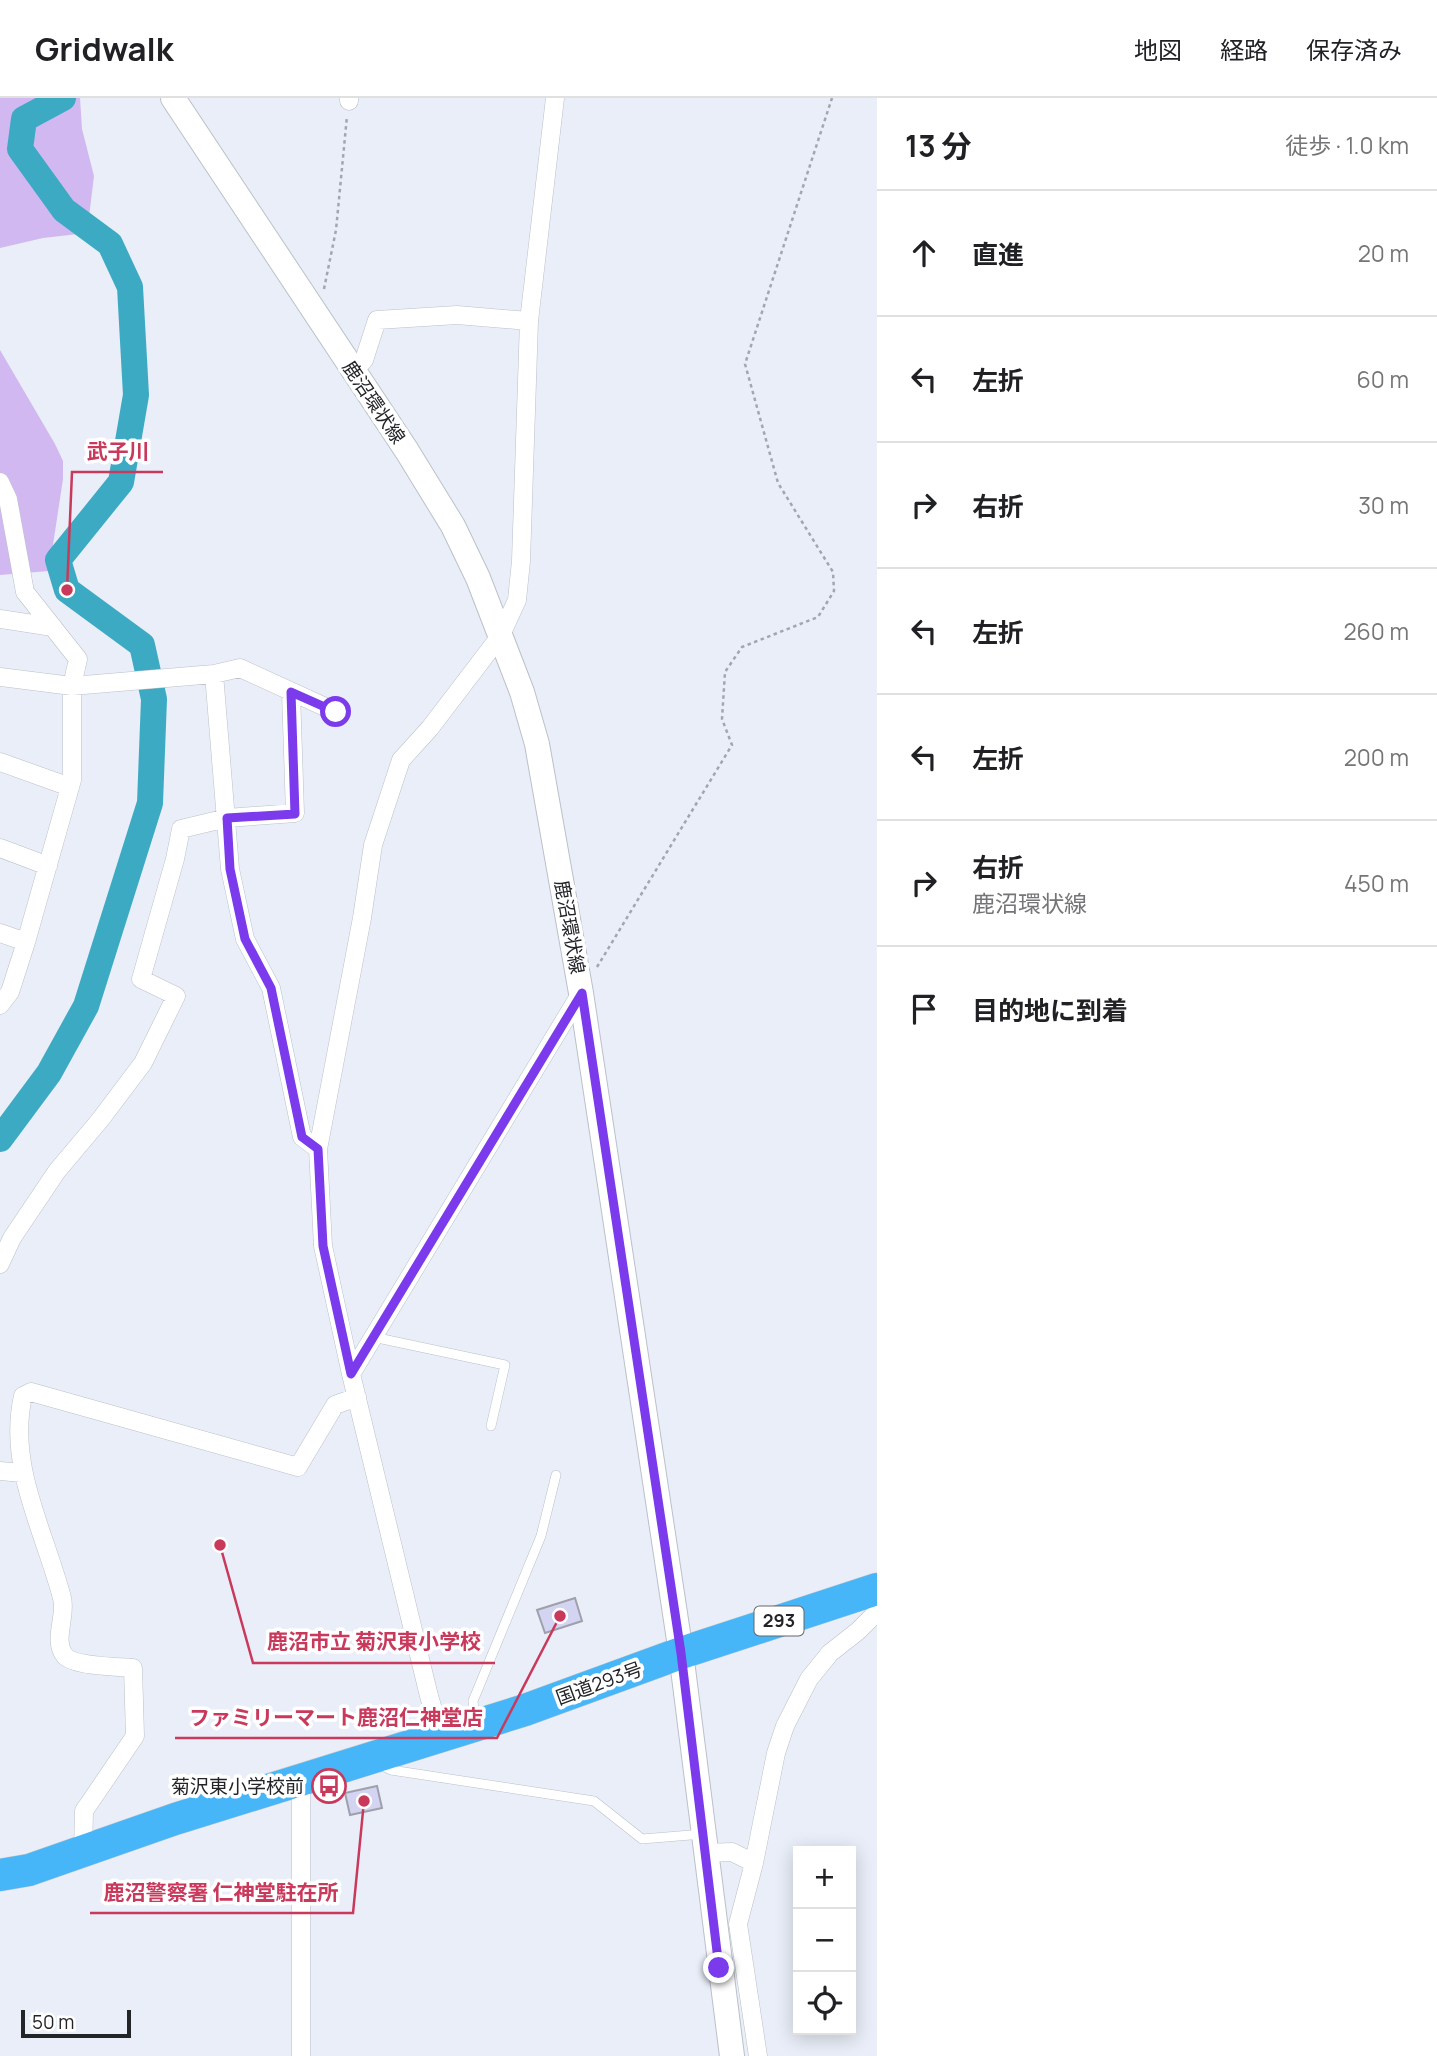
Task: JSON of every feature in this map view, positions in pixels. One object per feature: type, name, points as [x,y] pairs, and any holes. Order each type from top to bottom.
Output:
[{"type":"highway","name":"国道293号","points":[[0,1875],[29,1870],[301,1778],[441,1737],[681,1653],[877,1589]]},
{"type":"main road","name":"鹿沼環状線","points":[[173,98],[453,526],[502,635],[537,744],[582,993],[681,1653],[732,2056]]},
{"type":"street","points":[[441,1737],[351,1374],[323,1246],[318,1149],[362,918],[373,845],[401,760],[430,728],[502,635],[517,600],[521,561],[529,321],[555,98]]},
{"type":"street","points":[[353,370],[364,360],[377,320],[457,315],[529,321]]},
{"type":"street","points":[[0,482],[8,499],[8,541],[25,592],[78,659],[72,686],[72,780],[26,942],[10,992],[0,1005]]},
{"type":"street","points":[[0,618],[53,627]]},
{"type":"street","points":[[0,677],[72,686],[214,674],[240,668],[336,712]]},
{"type":"street","points":[[214,674],[230,869],[245,939],[271,988],[302,1137],[318,1149]]},
{"type":"street","points":[[0,1264],[5,1240],[143,1063],[176,996],[141,979],[181,829],[227,818],[295,814],[291,692]]},
{"type":"street","points":[[0,762],[70,787]]},
{"type":"street","points":[[0,848],[48,866]]},
{"type":"street","points":[[0,933],[26,942]]},
{"type":"street","points":[[351,1374],[582,993]]},
{"type":"street","points":[[83,1851],[84,1811],[135,1736],[133,1668],[74,1662],[65,1656],[60,1644],[63,1602],[22,1473],[20,1410],[23,1396],[31,1392],[298,1467],[335,1405],[357,1396]]},
{"type":"street","points":[[0,1471],[22,1473]]},
{"type":"street","points":[[758,2056],[737,1924],[754,1863],[776,1753],[785,1726],[809,1679],[830,1653],[877,1612]]},
{"type":"street","points":[[301,1778],[301,2056]]},
{"type":"street","points":[[704,1844],[732,1852],[754,1863]]},
{"type":"lane","points":[[373,1337],[505,1365],[491,1426]]},
{"type":"lane","points":[[476,1725],[473,1701],[541,1536],[556,1475]]},
{"type":"lane","points":[[370,1759],[391,1770],[594,1801],[642,1839],[704,1844]]},
{"type":"path","points":[[582,993],[732,745],[722,719],[725,672],[742,647],[818,617],[834,591],[833,572],[778,483],[745,364],[832,98]]},
{"type":"path","points":[[323,292],[337,230],[349,99]]},
{"type":"shaded area","points":[[0,98],[80,98],[82,129],[94,176],[87,233],[43,238],[0,248]]},
{"type":"shaded area","points":[[0,350],[63,461],[63,479],[49,571],[0,575]]},
{"type":"building","points":[[575,1598],[582,1621],[545,1633],[537,1610]]},
{"type":"building","points":[[377,1786],[382,1808],[350,1815],[345,1793]]},
{"type":"waterway","points":[[0,1139],[49,1073],[86,1006],[150,803],[154,699],[142,645],[67,590],[58,560],[121,482],[136,395],[130,287],[110,244],[64,210],[20,149],[24,119],[63,98]]},
{"type":"place","name":"武子川","points":[[67,590]]},
{"type":"place","name":"鹿沼市立 菊沢東小学校","points":[[220,1545]]},
{"type":"place","name":"ファミリーマート鹿沼仁神堂店","points":[[560,1616]]},
{"type":"place","name":"菊沢東小学校前","points":[[329,1786]]},
{"type":"place","name":"鹿沼警察署 仁神堂駐在所","points":[[364,1801]]},
{"type":"route","points":[[336,712],[291,692],[295,814],[227,818],[230,869],[245,939],[271,988],[302,1137],[318,1149],[323,1246],[351,1374],[582,993],[681,1653],[719,1968]]}]
